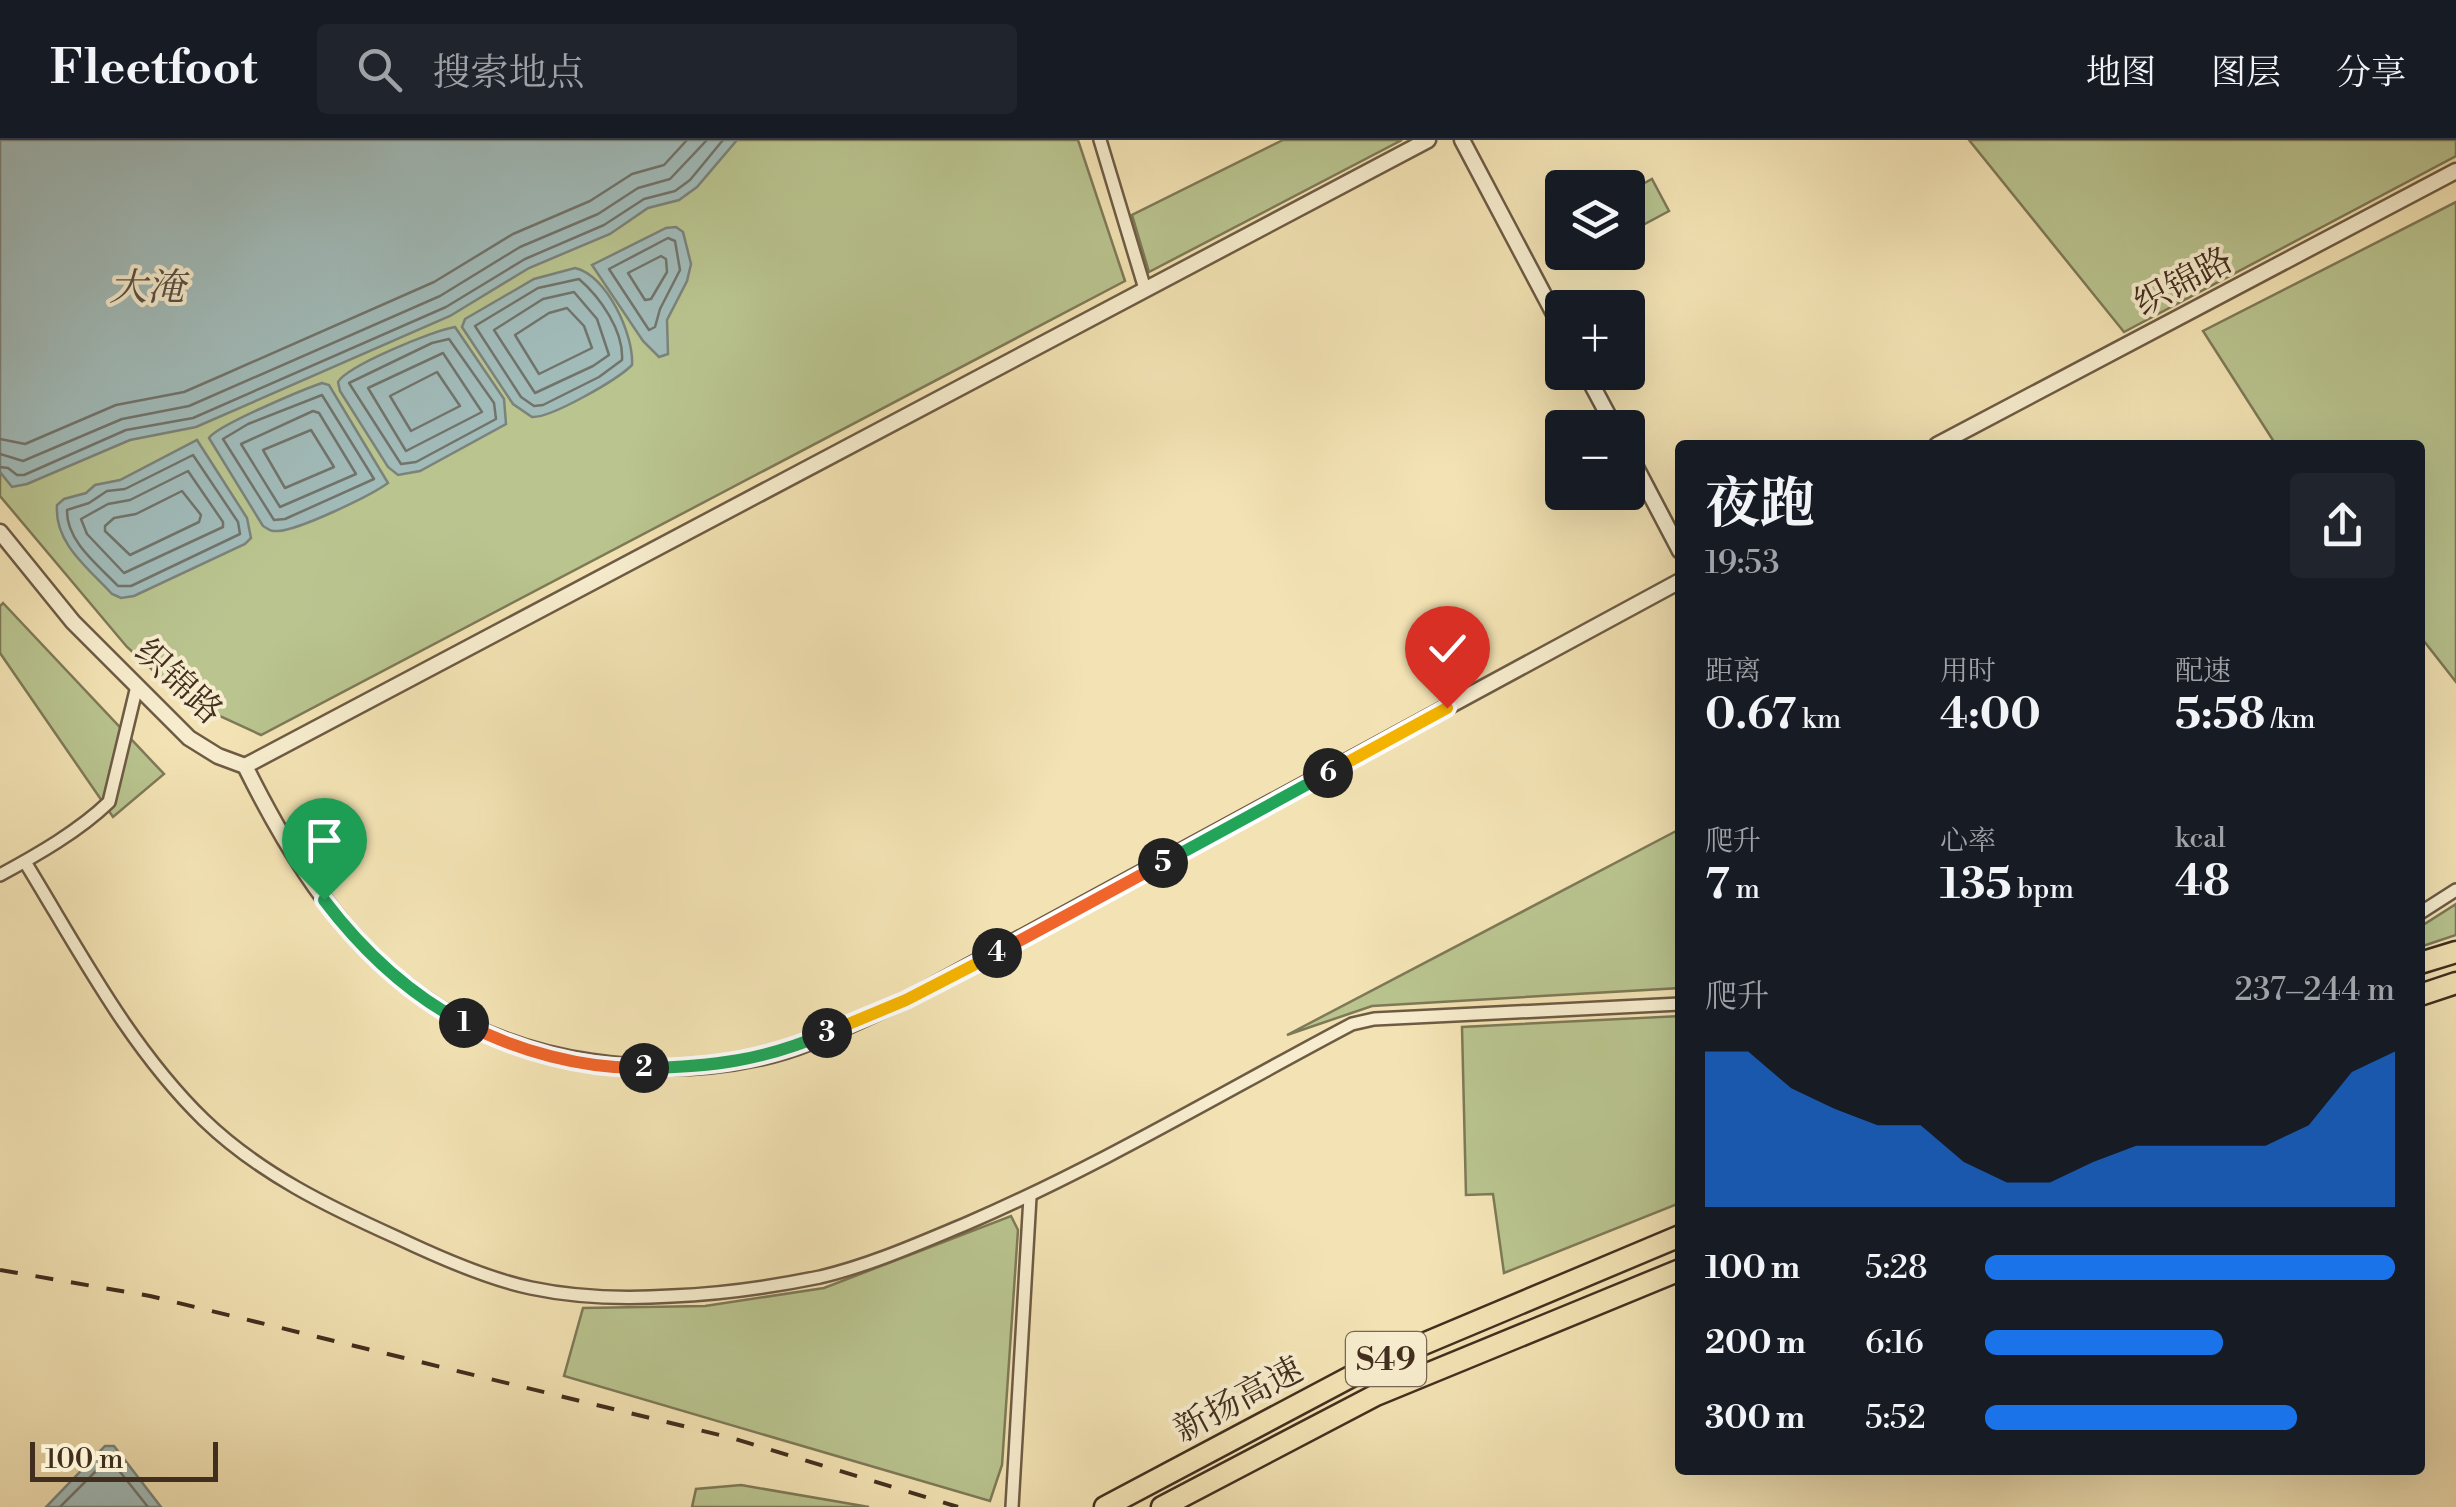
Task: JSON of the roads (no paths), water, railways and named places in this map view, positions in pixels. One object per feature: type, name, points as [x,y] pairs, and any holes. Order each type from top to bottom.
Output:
[{"type":"highway","points":[[2425,961],[2456,952]]},
{"type":"highway","points":[[2425,993],[2456,983]]},
{"type":"highway","name":"新扬高速","points":[[1105,1507],[1371,1366],[1675,1238]]},
{"type":"highway","name":"新扬高速","points":[[1162,1507],[1376,1395],[1675,1272]]},
{"type":"street","points":[[1100,140],[1145,289]]},
{"type":"street","points":[[1428,140],[245,766],[270,817],[306,877],[336,915],[389,973],[434,1007],[494,1038],[556,1057],[632,1068],[703,1068],[786,1051],[906,1000],[1675,585]]},
{"type":"street","points":[[1462,140],[1545,297]]},
{"type":"street","name":"织锦路","points":[[1947,440],[2456,170]]},
{"type":"street","points":[[1645,484],[1675,541]]},
{"type":"street","name":"织锦路","points":[[0,532],[73,622],[189,738],[218,756],[245,766]]},
{"type":"street","points":[[0,875],[25,862],[109,802],[137,686]]},
{"type":"street","points":[[25,862],[116,1011],[165,1076],[205,1120],[265,1168],[318,1202],[422,1250],[526,1288],[620,1299],[722,1294],[823,1276],[908,1248],[1030,1196],[1352,1024],[1374,1019],[1675,1004]]},
{"type":"street","points":[[2425,909],[2456,890]]},
{"type":"street","points":[[1012,1507],[1030,1196]]},
{"type":"water","name":"大淹","points":[[0,140],[737,140],[697,187],[679,200],[648,208],[610,234],[529,268],[450,316],[196,427],[130,440],[12,487],[0,472]]},
{"type":"water","points":[[676,227],[683,232],[691,264],[687,281],[667,320],[668,354],[659,357],[643,341],[592,265],[666,228]]},
{"type":"water","points":[[575,268],[587,273],[608,294],[623,323],[632,365],[584,397],[532,417],[513,404],[462,327],[465,319],[534,279]]},
{"type":"water","points":[[455,327],[504,399],[506,424],[420,471],[398,475],[388,467],[338,382],[357,367],[392,350]]},
{"type":"water","points":[[322,383],[329,385],[388,483],[317,519],[288,529],[270,530],[263,526],[209,438],[243,417]]},
{"type":"water","points":[[197,440],[247,518],[251,538],[134,596],[121,598],[112,594],[67,543],[57,505],[95,485],[120,480]]},
{"type":"water","points":[[105,1446],[114,1446],[161,1507],[46,1507]]},
{"type":"railway","points":[[0,1270],[150,1296],[732,1438],[958,1507]]}]
